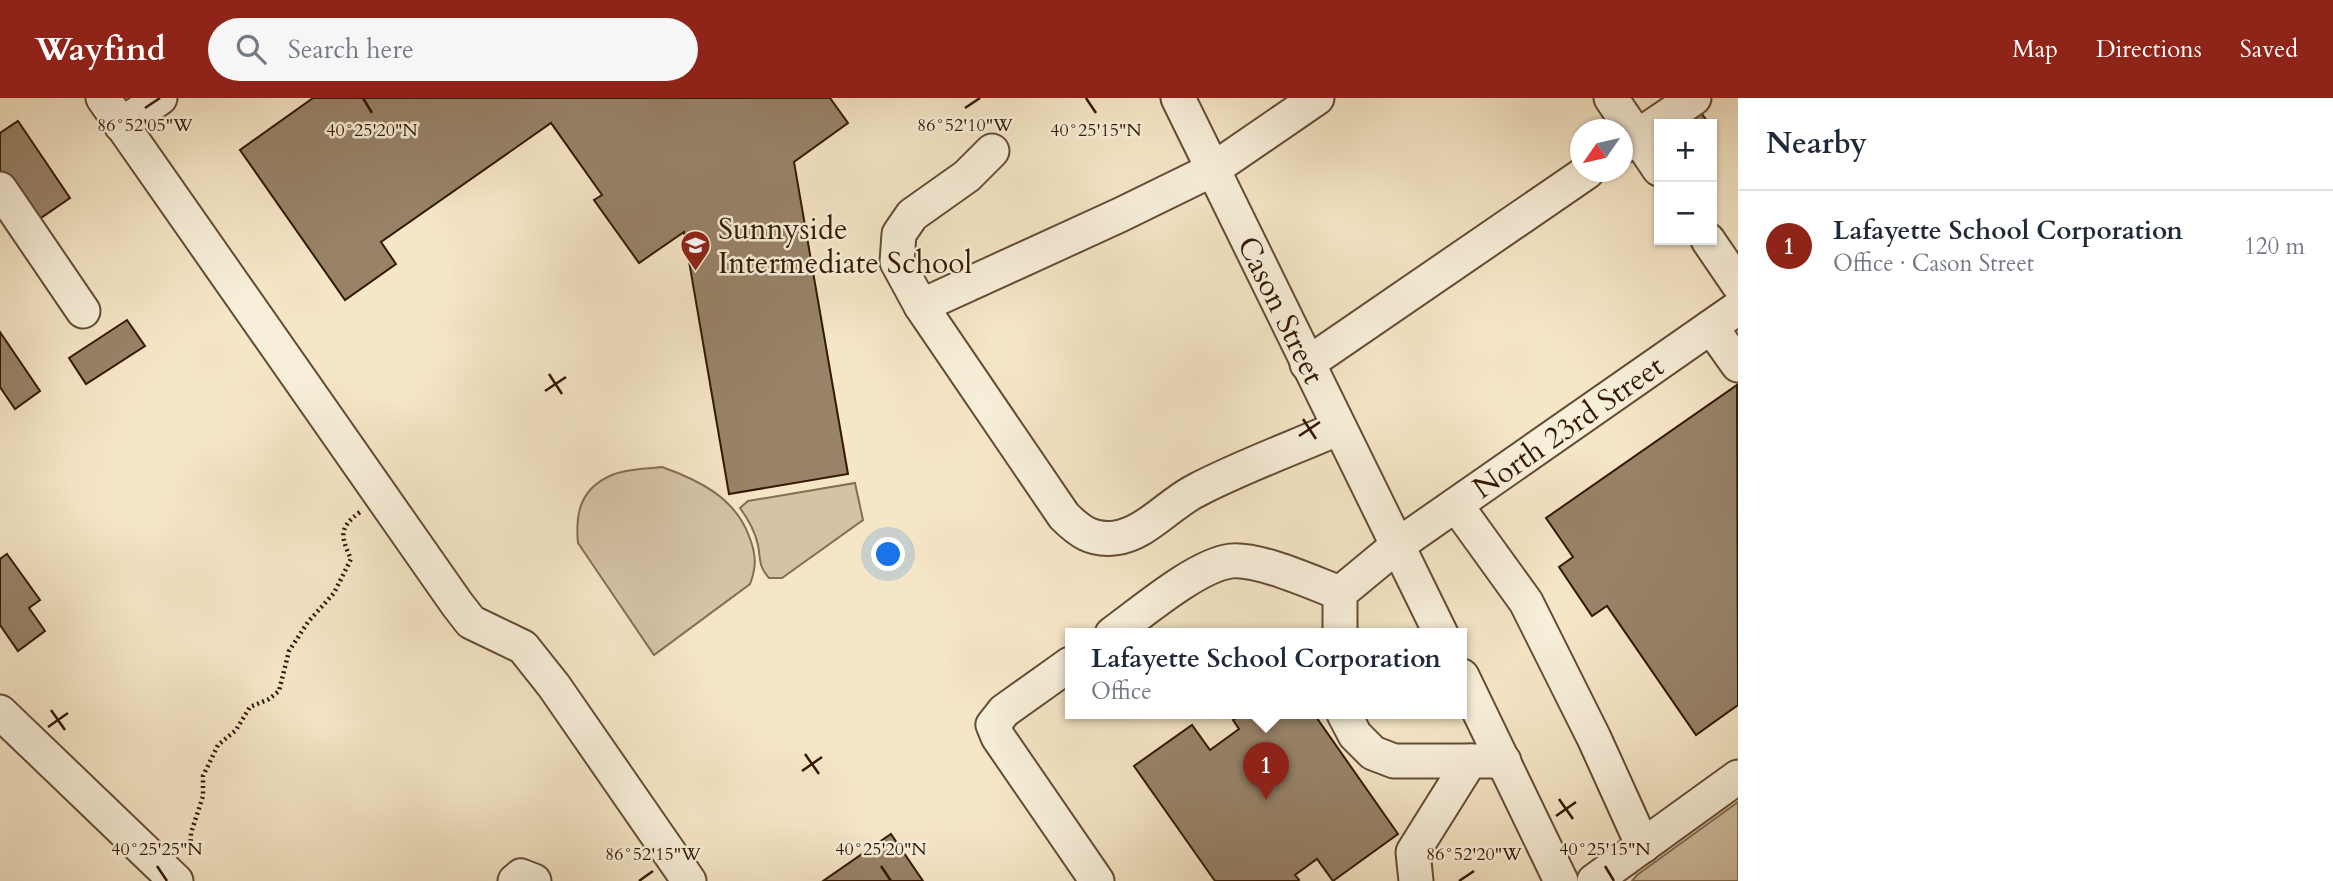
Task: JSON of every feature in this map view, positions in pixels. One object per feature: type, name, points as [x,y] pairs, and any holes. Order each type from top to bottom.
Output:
[{"type":"street","points":[[103,98],[471,622],[523,648],[539,667],[689,881]]},
{"type":"street","points":[[121,125],[160,98]]},
{"type":"street","name":"Cason Street","points":[[1178,98],[1438,628]]},
{"type":"street","points":[[921,306],[1098,226],[1212,170],[1317,98]]},
{"type":"street","points":[[1611,98],[1620,119]]},
{"type":"street","points":[[1633,140],[1693,98]]},
{"type":"street","points":[[1633,145],[1654,164]]},
{"type":"street","points":[[992,151],[967,176],[912,215],[899,234],[897,261],[921,306],[1064,516],[1078,530],[1094,539],[1117,538],[1142,527],[1196,490],[1339,428]]},
{"type":"street","points":[[1307,364],[1572,182]]},
{"type":"street","points":[[0,189],[83,311]]},
{"type":"street","points":[[1711,245],[1738,284]]},
{"type":"street","points":[[1725,318],[1738,365]]},
{"type":"street","name":"North 23rd Street","points":[[1340,593],[1398,545],[1725,318]]},
{"type":"street","points":[[1456,505],[1526,602],[1594,738],[1643,846]]},
{"type":"street","points":[[1120,628],[1202,569],[1232,560],[1262,565],[1340,593],[1340,628]]},
{"type":"street","points":[[1065,668],[1004,711],[993,725],[998,737],[1097,881]]},
{"type":"street","points":[[1467,686],[1561,881]]},
{"type":"street","points":[[0,712],[183,869]]},
{"type":"street","points":[[1347,719],[1355,735],[1374,753],[1394,761],[1504,761]]},
{"type":"street","points":[[1416,881],[1413,852],[1470,761]]},
{"type":"street","points":[[1594,881],[1738,777]]},
{"type":"street","points":[[515,881],[522,877],[534,881]]},
{"type":"path","points":[[183,869],[203,796],[203,776],[218,745],[236,730],[250,708],[279,691],[289,652],[308,622],[334,593],[348,568],[351,559],[342,539],[343,531],[350,520],[381,496]]},
{"type":"shaded area","points":[[662,467],[714,492],[735,511],[749,536],[755,566],[750,584],[654,655],[578,543],[578,521],[582,502],[602,480],[624,472]]},
{"type":"shaded area","points":[[855,483],[863,520],[782,578],[769,578],[761,566],[753,530],[740,508],[748,501]]},
{"type":"shaded area","points":[[1738,802],[1738,881],[1632,881],[1637,875]]},
{"type":"building","points":[[313,98],[830,98],[848,123],[794,162],[848,474],[729,494],[684,232],[639,263],[594,200],[602,195],[551,123],[381,242],[396,264],[345,300],[240,150]]},
{"type":"building","points":[[1695,105],[1706,119],[1674,119]]},
{"type":"building","points":[[18,121],[70,198],[35,222],[0,170],[0,133]]},
{"type":"building","points":[[127,320],[145,346],[86,384],[69,358]]},
{"type":"building","points":[[0,332],[40,391],[15,409],[0,387]]},
{"type":"building","points":[[1737,385],[1738,705],[1696,735],[1607,606],[1592,616],[1559,567],[1573,557],[1546,518]]},
{"type":"building","points":[[7,554],[40,600],[29,608],[45,631],[18,651],[0,625],[0,559]]},
{"type":"building","points":[[1318,719],[1398,834],[1333,881],[1317,859],[1295,875],[1299,880],[1297,881],[1215,881],[1134,766],[1192,725],[1210,750],[1239,729],[1233,720]]},
{"type":"building","points":[[891,834],[923,881],[823,881]]},
{"type":"place","name":"Sunnyside Intermediate School","points":[[695,273]]},
{"type":"place","name":"Lafayette School Corporation","points":[[1266,800]]}]
